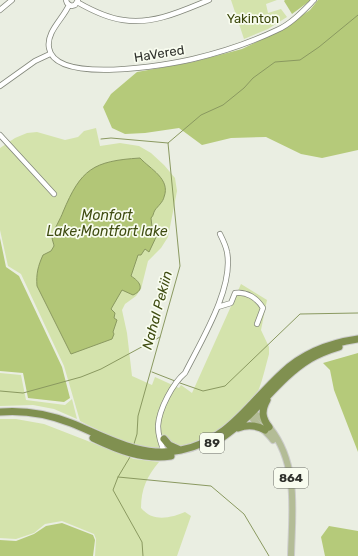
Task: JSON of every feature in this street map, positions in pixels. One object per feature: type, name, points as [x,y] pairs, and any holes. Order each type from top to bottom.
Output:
[{"type":"highway","name":"89","points":[[50,417],[128,453],[154,457],[166,454],[205,442],[225,430],[250,412],[282,372],[309,354],[322,348],[358,339]]},
{"type":"highway","name":"89","points":[[0,412],[28,412],[70,423],[128,447],[166,454],[185,454],[202,448],[231,432],[298,367],[312,358],[331,350],[358,343]]},
{"type":"highway","points":[[267,429],[262,415],[262,410],[271,393]]},
{"type":"highway","points":[[231,432],[246,425],[267,429]]},
{"type":"highway","points":[[155,452],[161,448],[163,441],[169,446],[180,450]]},
{"type":"main road","name":"864","points":[[250,412],[267,429],[285,464],[289,480],[290,556]]},
{"type":"street","points":[[0,10],[12,0]]},
{"type":"street","points":[[66,0],[69,5]]},
{"type":"street","points":[[69,5],[74,5],[77,1],[107,16],[123,20],[136,21],[169,16],[209,0]]},
{"type":"street","name":"HaVered","points":[[50,54],[55,60],[69,67],[91,70],[138,68],[193,59],[242,45],[278,30],[294,19],[314,0]]},
{"type":"street","points":[[0,86],[35,61],[50,54],[49,42],[51,34],[69,5]]},
{"type":"street","points":[[0,135],[54,194]]},
{"type":"street","points":[[166,454],[158,426],[163,406],[178,379],[185,373],[218,307],[224,288],[228,267],[227,251],[220,234]]},
{"type":"street","points":[[218,307],[231,303],[235,293],[241,292],[259,302],[262,308],[257,324]]},
{"type":"green space","name":"Yakinton","points":[[231,0],[277,0],[266,4],[268,13],[281,9],[287,17],[268,29],[244,39]]},
{"type":"green space","points":[[96,128],[100,146],[120,143],[139,146],[151,153],[175,178],[177,191],[168,237],[161,248],[148,261],[141,289],[136,296],[125,304],[122,310],[127,333],[132,376],[152,385],[155,377],[179,388],[181,385],[192,393],[241,284],[267,300],[261,330],[269,347],[269,354],[258,391],[234,417],[222,427],[196,442],[168,448],[152,448],[136,445],[115,438],[80,421],[64,366],[21,274],[8,266],[0,230],[0,148],[15,138],[27,133],[37,132],[65,140],[78,137],[84,131]]},
{"type":"green space","points":[[0,373],[21,375],[26,400],[65,405],[72,399],[77,419],[54,409],[33,405],[0,406]]},
{"type":"green space","points":[[0,419],[16,419],[44,424],[134,459],[159,462],[151,472],[146,483],[142,495],[141,508],[149,515],[160,518],[185,512],[191,516],[177,556],[95,556],[96,539],[94,534],[62,521],[45,524],[34,533],[16,539],[0,538]]},
{"type":"shaded area","points":[[311,0],[292,14],[284,1]]},
{"type":"shaded area","points":[[318,0],[358,0],[358,150],[322,158],[301,154],[266,137],[231,138],[202,145],[179,128],[145,133],[125,134],[112,128],[103,107],[111,94],[137,72],[193,62],[242,49],[277,32],[310,10]]},
{"type":"shaded area","points":[[0,238],[6,267],[19,276],[62,367],[70,398],[64,402],[28,398],[23,373],[0,371]]},
{"type":"shaded area","points":[[358,353],[358,452],[334,390],[330,370],[323,363]]},
{"type":"shaded area","points":[[62,523],[93,535],[95,540],[93,556],[0,556],[0,540],[16,541],[34,534],[46,526]]},
{"type":"shaded area","points":[[329,526],[358,531],[358,556],[325,556],[321,537]]},
{"type":"water","name":"Monfort Lake;Montfort lake","points":[[140,158],[154,170],[162,180],[165,185],[165,191],[163,201],[155,210],[151,218],[152,227],[158,233],[149,252],[145,249],[141,255],[138,255],[131,276],[137,280],[140,288],[137,293],[133,295],[122,290],[111,309],[115,313],[114,318],[117,320],[112,339],[71,354],[37,286],[37,274],[40,263],[43,255],[51,251],[54,246],[52,237],[54,231],[70,197],[83,177],[100,165],[124,159]]},
{"type":"waterway","name":"Nahal Pekiin","points":[[134,444],[137,434],[138,416],[180,266],[168,143],[201,115],[223,105],[244,88],[253,78],[275,62],[300,60],[319,47],[358,15]]},
{"type":"waterway","points":[[101,139],[111,138],[168,143]]},
{"type":"waterway","points":[[180,383],[203,391],[225,386],[300,314],[358,313]]},
{"type":"waterway","points":[[0,391],[23,393],[81,377],[101,369],[160,337]]},
{"type":"waterway","points":[[152,372],[175,381]]},
{"type":"waterway","name":"Nahal Pekiin","points":[[130,457],[118,477],[113,490],[142,542],[143,556]]},
{"type":"waterway","points":[[118,477],[211,486],[244,514],[269,556]]}]
